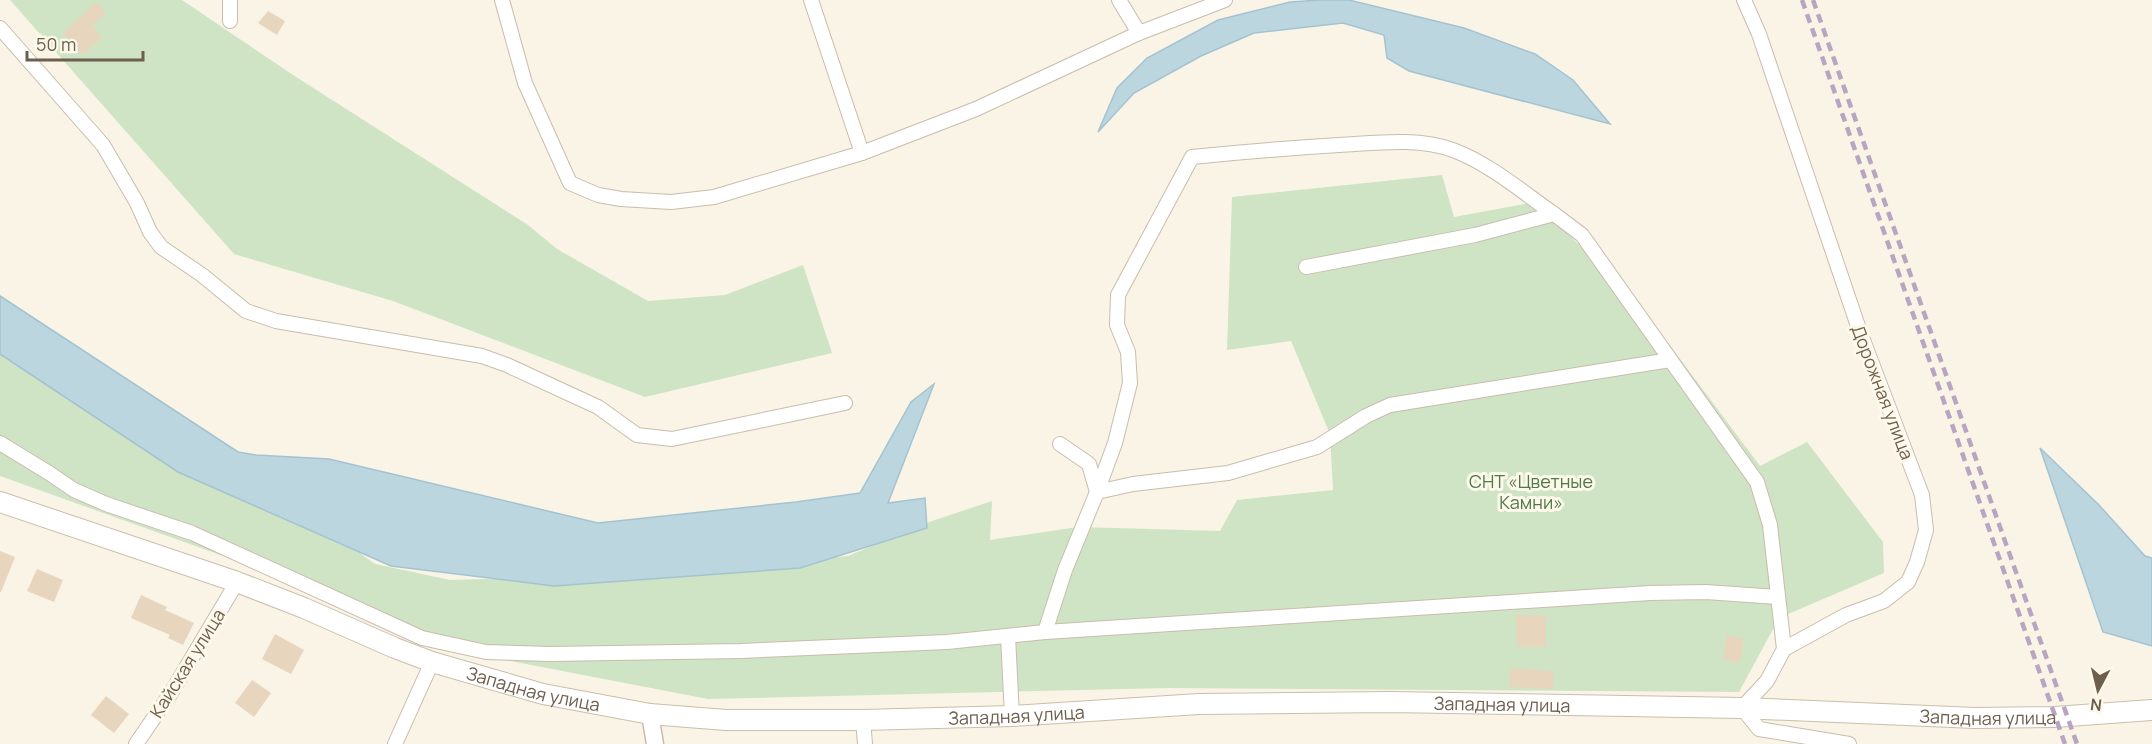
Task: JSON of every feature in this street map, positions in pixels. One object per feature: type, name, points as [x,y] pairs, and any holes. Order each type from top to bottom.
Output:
[{"type":"main road","name":"Западная улица","points":[[0,502],[237,582],[432,662],[543,694],[650,714],[726,720],[863,720],[1012,716],[1199,704],[1389,702],[1742,708],[1975,718],[2067,716],[2152,710]]},
{"type":"street","points":[[230,0],[230,21]]},
{"type":"street","points":[[502,0],[525,83],[570,183],[598,195],[671,202],[714,197],[862,153],[976,109],[1139,33],[1226,0]]},
{"type":"street","points":[[812,0],[862,153]]},
{"type":"street","points":[[1119,0],[1139,33]]},
{"type":"street","name":"Дорожная улица","points":[[1744,0],[1759,34],[1860,332],[1922,495],[1925,510],[1926,530],[1917,562],[1908,582],[1884,601],[1846,615],[1784,649]]},
{"type":"street","points":[[0,27],[103,145],[137,203],[150,232],[161,247],[202,275],[246,311],[276,321],[482,356],[507,365],[598,407],[637,435],[672,439],[845,403]]},
{"type":"street","points":[[1045,632],[1065,570],[1115,442],[1130,383],[1128,352],[1117,325],[1118,295],[1192,157],[1274,149],[1422,142],[1450,149],[1480,162],[1582,235],[1757,482],[1770,525],[1784,649],[1767,681],[1742,708],[1759,729],[1850,744]]},
{"type":"street","points":[[1306,267],[1475,235],[1554,214]]},
{"type":"street","points":[[1097,492],[1133,484],[1228,473],[1317,447],[1366,416],[1390,405],[1670,360]]},
{"type":"street","points":[[0,443],[74,490],[106,504],[192,533],[422,638],[486,652],[550,654],[741,651],[947,642],[1045,632],[1650,593],[1706,592],[1777,597]]},
{"type":"street","points":[[1060,444],[1089,464],[1097,492]]},
{"type":"street","name":"Кайская улица","points":[[136,744],[171,693],[237,582]]},
{"type":"street","points":[[1008,636],[1012,716]]},
{"type":"street","points":[[394,744],[432,662]]},
{"type":"street","points":[[650,714],[655,744]]},
{"type":"street","points":[[863,720],[865,744]]},
{"type":"green space","points":[[10,0],[182,0],[293,75],[528,225],[557,249],[648,301],[725,295],[803,265],[832,353],[645,397],[393,301],[234,254]]},
{"type":"green space","name":"СНТ «Цветные Камни»","points":[[1442,175],[1454,217],[1535,202],[1636,300],[1760,466],[1807,442],[1883,542],[1884,573],[1779,618],[1739,692],[1167,688],[708,699],[448,649],[271,573],[0,476],[0,344],[340,539],[375,564],[450,580],[660,574],[848,556],[932,521],[992,501],[990,540],[1078,527],[1220,531],[1237,500],[1333,490],[1330,434],[1291,341],[1227,350],[1232,197]]},
{"type":"water","points":[[1349,0],[1464,28],[1535,54],[1573,80],[1610,124],[1409,71],[1387,58],[1384,35],[1343,23],[1254,33],[1201,56],[1134,93],[1098,132],[1117,88],[1147,58],[1218,20],[1290,2]]},
{"type":"water","points":[[0,296],[238,452],[329,459],[598,523],[860,493],[911,402],[934,384],[888,503],[925,498],[927,528],[800,568],[554,586],[391,566],[178,472],[0,354]]},
{"type":"water","points":[[2040,448],[2099,505],[2145,556],[2152,558],[2152,646],[2103,632]]},
{"type":"building","points":[[96,2],[106,13],[92,26],[102,37],[83,55],[63,33]]},
{"type":"building","points":[[268,11],[285,21],[277,35],[258,23]]},
{"type":"building","points":[[0,551],[15,557],[1,592],[0,592]]},
{"type":"building","points":[[37,569],[63,580],[54,602],[27,591]]},
{"type":"building","points":[[141,595],[167,607],[165,610],[194,623],[183,645],[168,638],[170,635],[131,618]]},
{"type":"building","points":[[1516,615],[1546,615],[1546,647],[1517,647]]},
{"type":"building","points":[[275,634],[304,650],[291,674],[262,659]]},
{"type":"building","points":[[1727,635],[1744,639],[1740,663],[1722,659]]},
{"type":"building","points":[[1510,668],[1554,671],[1553,689],[1509,687]]},
{"type":"building","points":[[252,680],[271,693],[254,717],[235,703]]},
{"type":"building","points":[[106,696],[129,714],[114,733],[91,715]]},
{"type":"railway","points":[[1802,0],[2065,744]]},
{"type":"railway","points":[[1813,0],[2077,744]]}]
